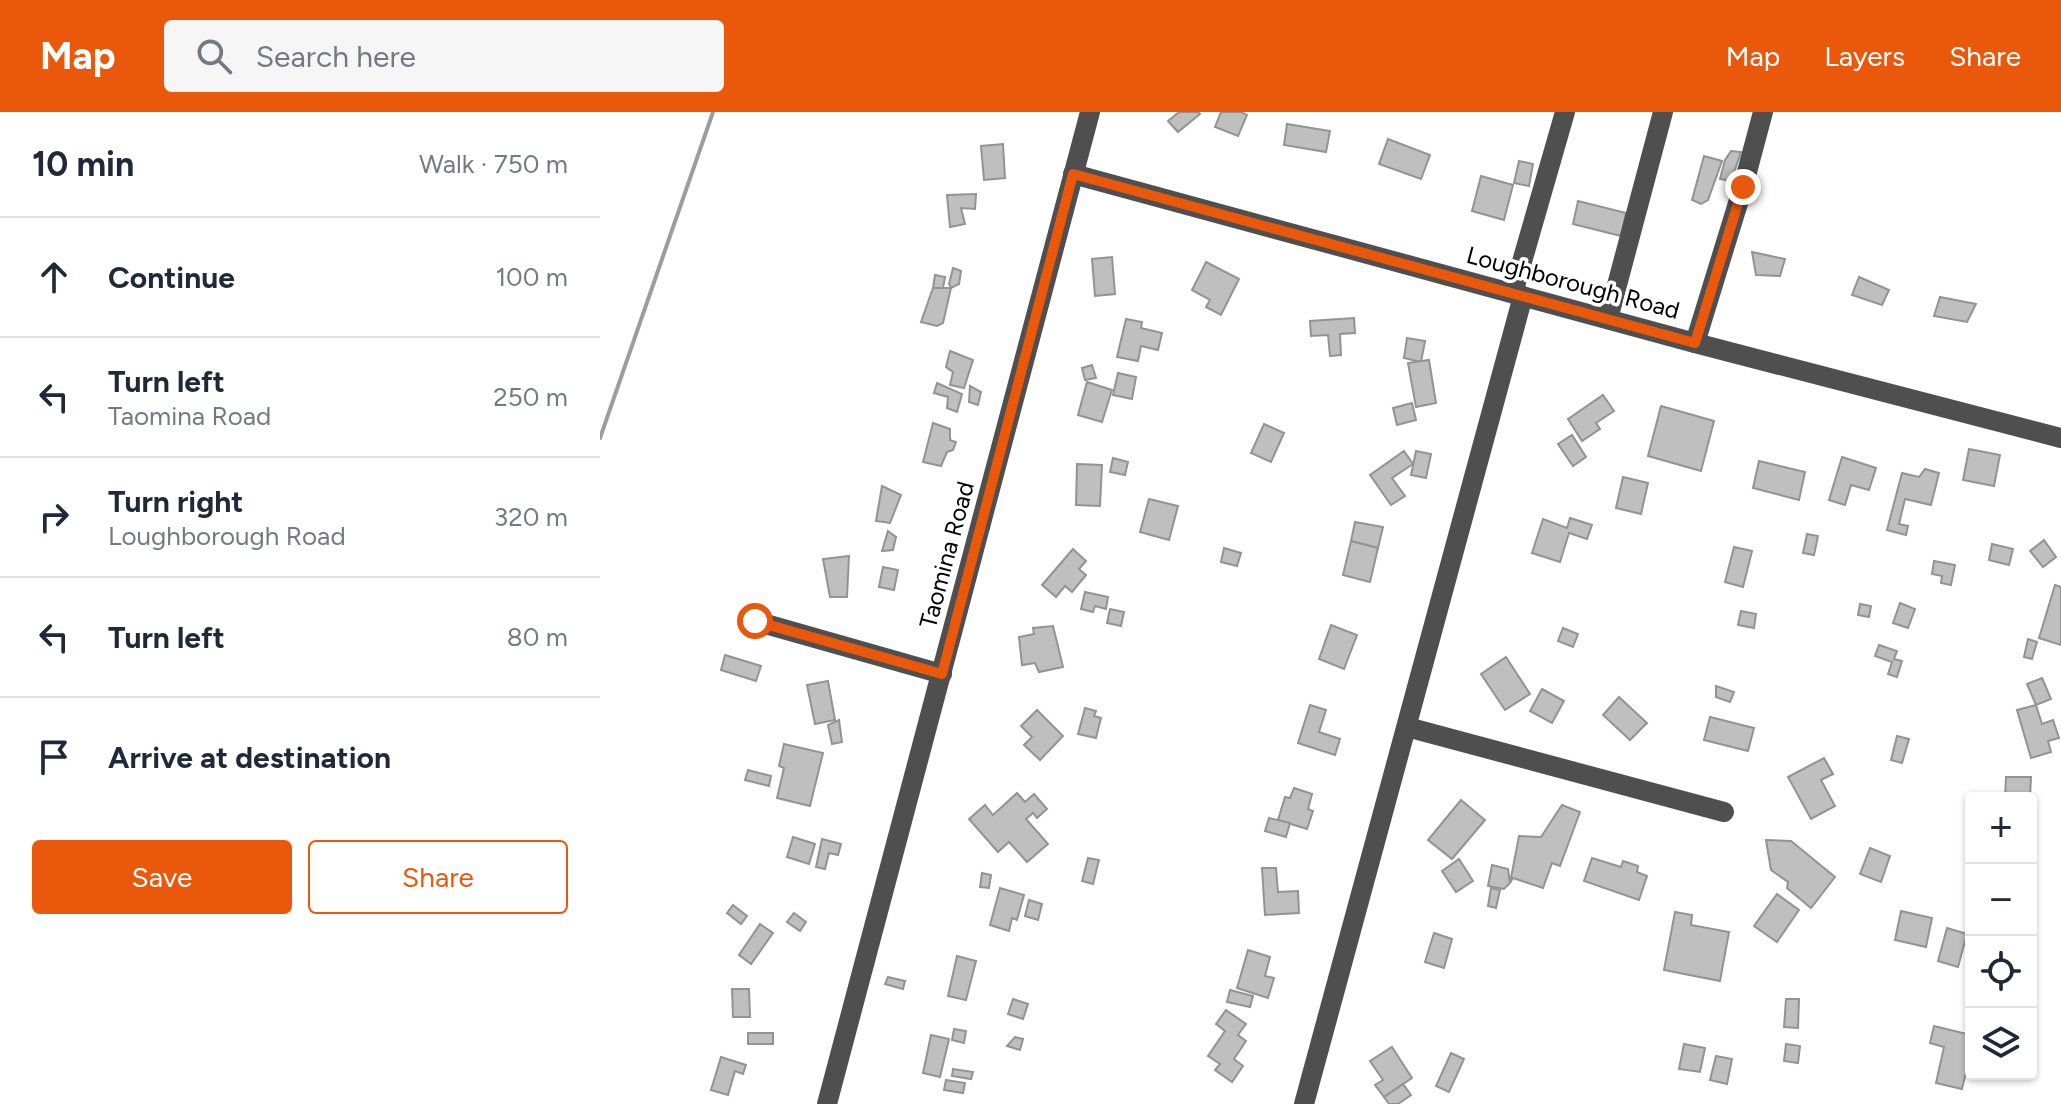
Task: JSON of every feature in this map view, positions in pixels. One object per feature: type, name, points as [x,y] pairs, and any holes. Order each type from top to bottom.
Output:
[{"type":"street","name":"Taomina Road","points":[[827,1104],[1090,112]]},
{"type":"street","points":[[1304,1104],[1407,727],[1565,112]]},
{"type":"street","points":[[1608,319],[1663,112]]},
{"type":"street","points":[[1695,343],[1763,112]]},
{"type":"street","name":"Loughborough Road","points":[[1073,174],[1695,343],[2061,438]]},
{"type":"street","points":[[755,621],[942,674]]},
{"type":"street","points":[[1407,727],[1724,812]]},
{"type":"building","points":[[1179,112],[1200,114],[1178,132],[1168,121]]},
{"type":"building","points":[[1221,112],[1247,115],[1238,136],[1215,127]]},
{"type":"building","points":[[1287,124],[1330,131],[1326,152],[1284,145]]},
{"type":"building","points":[[1388,139],[1430,155],[1421,179],[1379,164]]},
{"type":"building","points":[[1003,144],[1005,178],[984,180],[981,146]]},
{"type":"building","points":[[1731,151],[1741,152],[1731,181],[1720,179],[1725,160]]},
{"type":"building","points":[[1704,156],[1722,161],[1708,200],[1701,204],[1692,200]]},
{"type":"building","points":[[1519,161],[1533,164],[1529,186],[1514,183]]},
{"type":"building","points":[[1481,176],[1513,185],[1504,220],[1472,211]]},
{"type":"building","points":[[976,194],[975,209],[961,208],[965,224],[950,227],[947,195]]},
{"type":"building","points":[[1578,201],[1626,213],[1621,236],[1573,224]]},
{"type":"building","points":[[1752,252],[1785,259],[1780,276],[1756,275]]},
{"type":"building","points":[[1112,257],[1115,294],[1095,296],[1092,259]]},
{"type":"building","points":[[1206,262],[1239,279],[1221,315],[1206,307],[1210,300],[1192,290]]},
{"type":"building","points":[[953,268],[961,271],[959,284],[951,288],[949,284]]},
{"type":"building","points":[[935,275],[945,277],[943,288],[933,288]]},
{"type":"building","points":[[1859,277],[1889,290],[1882,305],[1852,295]]},
{"type":"building","points":[[933,288],[951,288],[943,323],[937,326],[921,322]]},
{"type":"building","points":[[1940,297],[1976,304],[1967,322],[1934,316]]},
{"type":"building","points":[[1354,318],[1355,333],[1340,334],[1341,355],[1330,356],[1328,335],[1311,336],[1310,321]]},
{"type":"building","points":[[1126,319],[1142,322],[1141,328],[1162,333],[1158,350],[1141,346],[1138,361],[1117,357]]},
{"type":"building","points":[[1407,338],[1425,341],[1421,362],[1404,358]]},
{"type":"building","points":[[950,351],[973,360],[964,388],[950,385],[953,372],[946,367]]},
{"type":"building","points":[[1429,360],[1436,403],[1416,407],[1408,363]]},
{"type":"building","points":[[1092,365],[1096,378],[1085,380],[1082,368]]},
{"type":"building","points":[[1118,373],[1136,377],[1132,399],[1113,395]]},
{"type":"building","points":[[1087,382],[1112,390],[1102,422],[1078,415]]},
{"type":"building","points":[[937,383],[962,394],[957,412],[947,408],[948,397],[934,393]]},
{"type":"building","points":[[970,386],[981,392],[978,405],[969,402]]},
{"type":"building","points":[[1603,395],[1614,411],[1596,423],[1600,429],[1582,441],[1568,419]]},
{"type":"building","points":[[1412,403],[1416,420],[1397,425],[1393,408]]},
{"type":"building","points":[[1661,406],[1714,421],[1701,471],[1648,456]]},
{"type":"building","points":[[933,423],[950,429],[950,440],[956,442],[941,466],[923,462]]},
{"type":"building","points":[[1264,424],[1284,433],[1271,462],[1251,453]]},
{"type":"building","points":[[1572,435],[1586,457],[1573,466],[1558,444]]},
{"type":"building","points":[[1969,449],[2000,455],[1994,486],[1963,480]]},
{"type":"building","points":[[1404,451],[1413,464],[1392,478],[1405,496],[1391,505],[1370,475]]},
{"type":"building","points":[[1416,451],[1431,454],[1426,478],[1411,475]]},
{"type":"building","points":[[1842,457],[1876,468],[1869,490],[1851,485],[1845,505],[1829,500]]},
{"type":"building","points":[[1113,458],[1128,462],[1125,475],[1110,472]]},
{"type":"building","points":[[1759,461],[1805,472],[1799,500],[1753,488]]},
{"type":"building","points":[[1077,464],[1102,465],[1100,506],[1076,505]]},
{"type":"building","points":[[1925,469],[1939,473],[1931,505],[1905,499],[1899,524],[1908,526],[1906,535],[1887,530],[1902,473],[1919,477]]},
{"type":"building","points":[[1623,477],[1648,483],[1641,514],[1616,508]]},
{"type":"building","points":[[882,486],[901,495],[890,523],[876,521]]},
{"type":"building","points":[[1149,499],[1178,506],[1169,540],[1140,532]]},
{"type":"building","points":[[1570,518],[1592,525],[1587,539],[1569,533],[1560,562],[1532,553],[1543,519],[1567,528]]},
{"type":"building","points":[[1355,522],[1383,527],[1378,548],[1351,541]]},
{"type":"building","points":[[888,531],[896,537],[893,550],[882,551]]},
{"type":"building","points":[[1807,534],[1818,536],[1814,555],[1803,553]]},
{"type":"building","points":[[2044,540],[2056,557],[2043,567],[2030,551]]},
{"type":"building","points":[[1351,541],[1378,548],[1370,582],[1343,575]]},
{"type":"building","points":[[1992,544],[2013,549],[2009,565],[1989,560]]},
{"type":"building","points":[[1734,547],[1752,551],[1743,587],[1725,582]]},
{"type":"building","points":[[1224,548],[1241,553],[1237,566],[1221,562]]},
{"type":"building","points":[[1073,549],[1086,561],[1079,569],[1086,575],[1072,592],[1065,586],[1056,597],[1042,585]]},
{"type":"building","points":[[849,556],[847,597],[830,597],[823,559]]},
{"type":"building","points":[[1934,561],[1955,565],[1951,585],[1941,583],[1942,576],[1932,574]]},
{"type":"building","points":[[883,567],[898,570],[894,590],[879,587]]},
{"type":"building","points":[[2055,585],[2061,587],[2061,645],[2039,638]]},
{"type":"building","points":[[1085,592],[1108,597],[1106,609],[1095,606],[1093,612],[1081,609]]},
{"type":"building","points":[[1900,603],[1915,609],[1908,628],[1893,623]]},
{"type":"building","points":[[1860,604],[1871,606],[1869,617],[1858,615]]},
{"type":"building","points":[[1110,609],[1124,612],[1121,626],[1107,623]]},
{"type":"building","points":[[1741,611],[1756,614],[1754,628],[1738,625]]},
{"type":"building","points":[[1331,625],[1357,635],[1344,669],[1319,659]]},
{"type":"building","points":[[1053,626],[1063,667],[1039,672],[1035,663],[1022,665],[1019,637],[1034,634],[1033,628]]},
{"type":"building","points":[[1563,628],[1578,634],[1573,647],[1558,641]]},
{"type":"building","points":[[2028,639],[2037,642],[2032,659],[2024,657]]},
{"type":"building","points":[[1879,645],[1897,651],[1894,659],[1902,661],[1897,677],[1888,674],[1892,662],[1875,656]]},
{"type":"building","points":[[725,655],[761,666],[756,681],[721,670]]},
{"type":"building","points":[[1506,657],[1530,694],[1505,710],[1481,674]]},
{"type":"building","points":[[2042,678],[2051,699],[2036,705],[2027,684]]},
{"type":"building","points":[[828,681],[835,720],[815,724],[807,685]]},
{"type":"building","points":[[1716,686],[1734,692],[1730,702],[1716,697]]},
{"type":"building","points":[[1542,689],[1564,701],[1552,723],[1530,711]]},
{"type":"building","points":[[1619,697],[1647,723],[1630,740],[1603,715]]},
{"type":"building","points":[[1310,705],[1326,710],[1319,732],[1340,739],[1335,755],[1298,743]]},
{"type":"building","points":[[2036,705],[2042,724],[2053,720],[2059,738],[2048,741],[2051,752],[2031,758],[2017,710]]},
{"type":"building","points":[[1085,708],[1096,711],[1094,716],[1101,718],[1096,738],[1078,734]]},
{"type":"building","points":[[1037,710],[1063,736],[1040,760],[1024,745],[1032,737],[1021,726]]},
{"type":"building","points":[[1710,717],[1754,728],[1748,751],[1704,740]]},
{"type":"building","points":[[839,720],[842,742],[832,744],[828,725]]},
{"type":"building","points":[[1897,736],[1909,739],[1902,763],[1891,760]]},
{"type":"building","points":[[784,744],[823,753],[810,806],[777,798],[784,768],[779,766]]},
{"type":"building","points":[[1824,758],[1833,774],[1821,780],[1835,806],[1811,819],[1788,777]]},
{"type":"building","points":[[748,770],[771,776],[769,786],[745,780]]},
{"type":"building","points":[[2006,777],[2031,777],[2030,792],[2005,792]]},
{"type":"building","points":[[1294,788],[1312,794],[1308,809],[1313,811],[1307,829],[1278,820],[1285,797],[1290,798]]},
{"type":"building","points":[[1017,793],[1025,802],[1034,794],[1047,809],[1037,818],[1033,813],[1026,819],[1048,844],[1027,862],[1009,842],[998,852],[969,819],[985,805],[993,815]]},
{"type":"building","points":[[1461,800],[1485,820],[1452,859],[1428,840]]},
{"type":"building","points":[[1562,805],[1580,812],[1560,866],[1552,863],[1543,888],[1513,878],[1510,883],[1519,836],[1541,837]]},
{"type":"building","points":[[1269,818],[1290,823],[1286,837],[1265,831]]},
{"type":"building","points":[[793,837],[815,844],[809,864],[787,857]]},
{"type":"building","points":[[822,839],[841,844],[838,855],[829,853],[825,869],[816,867]]},
{"type":"building","points":[[1766,840],[1791,841],[1835,877],[1811,908],[1787,888],[1788,882],[1771,870]]},
{"type":"building","points":[[1870,848],[1890,856],[1881,882],[1860,874]]},
{"type":"building","points":[[1088,858],[1099,860],[1093,884],[1082,881]]},
{"type":"building","points":[[1592,858],[1621,867],[1623,861],[1638,866],[1637,872],[1647,876],[1639,900],[1584,881]]},
{"type":"building","points":[[1459,859],[1473,881],[1456,892],[1442,871]]},
{"type":"building","points":[[1492,865],[1508,869],[1510,883],[1504,889],[1488,886]]},
{"type":"building","points":[[1262,868],[1276,868],[1278,892],[1298,891],[1299,913],[1265,915]]},
{"type":"building","points":[[982,873],[991,875],[989,888],[980,887]]},
{"type":"building","points":[[1000,888],[1024,895],[1017,920],[1012,918],[1009,931],[990,925]]},
{"type":"building","points":[[1491,888],[1500,890],[1496,908],[1488,906]]},
{"type":"building","points":[[1777,894],[1799,910],[1777,942],[1754,926]]},
{"type":"building","points":[[1029,900],[1042,904],[1038,920],[1025,916]]},
{"type":"building","points":[[733,905],[747,916],[741,924],[727,913]]},
{"type":"building","points":[[1901,911],[1932,918],[1926,947],[1895,940]]},
{"type":"building","points":[[1675,912],[1692,915],[1691,925],[1729,932],[1720,981],[1664,970]]},
{"type":"building","points":[[794,913],[806,922],[800,931],[787,922]]},
{"type":"building","points":[[760,924],[773,933],[751,964],[739,955]]},
{"type":"building","points":[[1947,928],[1965,933],[1958,967],[1938,961]]},
{"type":"building","points":[[1434,933],[1452,939],[1444,968],[1425,962]]},
{"type":"building","points":[[1248,950],[1270,957],[1265,976],[1274,978],[1268,998],[1237,988]]},
{"type":"building","points":[[957,956],[976,961],[966,1000],[948,996]]},
{"type":"building","points":[[888,977],[905,981],[903,989],[885,984]]},
{"type":"building","points":[[732,989],[749,989],[750,1017],[733,1017]]},
{"type":"building","points":[[1230,990],[1253,996],[1250,1007],[1227,1002]]},
{"type":"building","points":[[1013,999],[1028,1004],[1023,1019],[1008,1014]]},
{"type":"building","points":[[1786,999],[1799,999],[1798,1028],[1784,1027]]},
{"type":"building","points":[[1226,1010],[1246,1024],[1238,1035],[1246,1041],[1234,1059],[1243,1066],[1232,1082],[1215,1070],[1220,1064],[1208,1056],[1225,1031],[1216,1024]]},
{"type":"building","points":[[1934,1026],[1965,1034],[1962,1089],[1936,1083],[1944,1047],[1930,1043]]},
{"type":"building","points":[[954,1029],[966,1031],[964,1043],[952,1040]]},
{"type":"building","points":[[748,1033],[773,1033],[773,1044],[748,1044]]},
{"type":"building","points":[[931,1035],[949,1039],[940,1077],[923,1073]]},
{"type":"building","points":[[1015,1037],[1023,1039],[1020,1050],[1007,1046]]},
{"type":"building","points":[[1684,1044],[1705,1048],[1700,1072],[1679,1069]]},
{"type":"building","points":[[1786,1044],[1800,1046],[1798,1063],[1784,1061]]},
{"type":"building","points":[[1392,1047],[1412,1078],[1384,1097],[1375,1085],[1383,1080],[1370,1061]]},
{"type":"building","points":[[1451,1053],[1464,1059],[1449,1092],[1436,1086]]},
{"type":"building","points":[[1716,1056],[1732,1059],[1727,1084],[1710,1080]]},
{"type":"building","points":[[721,1057],[746,1065],[743,1074],[735,1071],[728,1095],[711,1090]]},
{"type":"building","points":[[953,1069],[973,1072],[971,1079],[952,1076]]},
{"type":"building","points":[[946,1080],[965,1083],[963,1093],[944,1090]]},
{"type":"building","points":[[1403,1084],[1411,1095],[1398,1104],[1389,1104],[1384,1097]]},
{"type":"waterway","points":[[600,438],[713,112]]},
{"type":"route","points":[[755,621],[942,674],[1073,174],[1695,343],[1743,187]]}]
